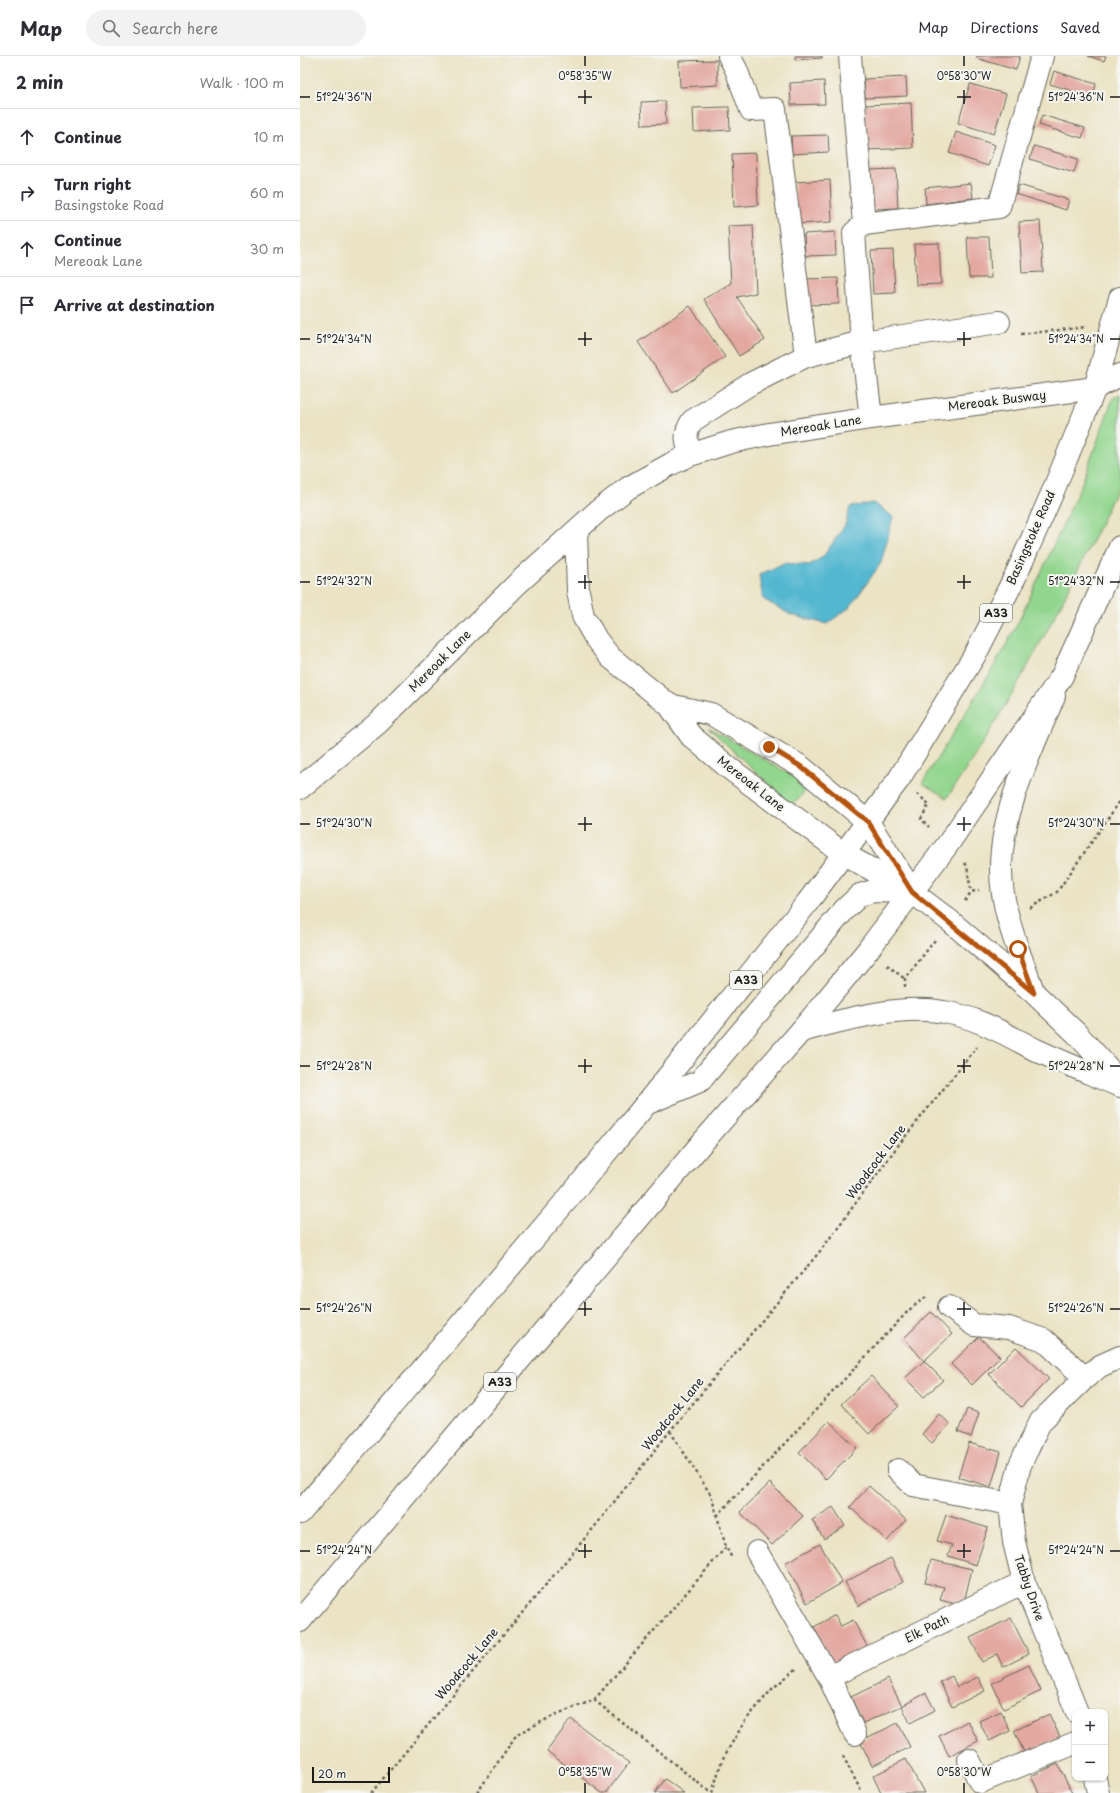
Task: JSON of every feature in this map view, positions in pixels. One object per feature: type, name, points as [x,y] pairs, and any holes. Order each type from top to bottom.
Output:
[{"type":"main road","points":[[729,56],[736,69],[750,110],[775,109],[806,356]]},
{"type":"main road","points":[[850,56],[864,224],[999,206],[1042,56]]},
{"type":"main road","name":"Mereoak Lane","points":[[300,788],[378,723],[518,583],[576,531],[628,488],[690,455],[731,442],[762,435],[871,418],[862,342],[854,233],[864,224]]},
{"type":"main road","name":"Basingstoke Road","points":[[844,854],[900,779],[976,653],[1016,576],[1051,496],[1095,388],[1120,298]]},
{"type":"main road","points":[[690,455],[686,440],[687,429],[692,421],[750,384],[806,356],[862,342],[999,322]]},
{"type":"main road","name":"Mereoak Busway","points":[[871,418],[1095,388],[1120,375]]},
{"type":"main road","name":"Mereoak Lane","points":[[576,531],[578,591],[583,616],[596,639],[610,657],[669,705],[691,736],[733,771],[844,854]]},
{"type":"main road","name":"A33","points":[[300,1621],[696,1150],[801,1031],[868,950],[948,844],[1062,676],[1120,547]]},
{"type":"main road","points":[[1034,993],[1010,926],[1002,885],[1001,866],[1003,843],[1014,797],[1062,676]]},
{"type":"main road","name":"Mereoak Lane","points":[[669,705],[711,714],[763,743],[800,766],[868,822]]},
{"type":"main road","points":[[868,822],[912,892]]},
{"type":"main road","points":[[844,854],[912,892],[1034,993],[1076,1033],[1120,1081]]},
{"type":"main road","name":"A33","points":[[300,1513],[571,1195],[807,903],[844,854]]},
{"type":"main road","points":[[646,1104],[700,1081],[845,909],[860,895],[873,891],[912,892]]},
{"type":"main road","points":[[801,1031],[845,1020],[906,1010],[921,1009],[945,1012],[978,1021],[1063,1062],[1120,1086]]},
{"type":"main road","points":[[949,1307],[974,1325],[1009,1328],[1044,1340],[1085,1378]]},
{"type":"main road","name":"Tabby Drive","points":[[1076,1709],[1024,1582],[1014,1542],[1010,1504],[1020,1465],[1040,1422],[1085,1378],[1100,1366],[1120,1357]]},
{"type":"main road","points":[[898,1470],[913,1485],[1010,1504]]},
{"type":"main road","points":[[756,1552],[829,1677],[855,1734]]},
{"type":"main road","name":"Elk Path","points":[[829,1677],[1024,1582]]},
{"type":"main road","points":[[969,1760],[980,1782],[1072,1744]]},
{"type":"main road","points":[[1096,1781],[1098,1793]]},
{"type":"path","points":[[1028,909],[1057,892],[1120,801]]},
{"type":"path","name":"Woodcock Lane","points":[[371,1793],[596,1525],[670,1431],[821,1250],[900,1143],[977,1046]]},
{"type":"path","points":[[717,1516],[909,1310],[931,1294]]},
{"type":"path","points":[[477,1793],[517,1734],[557,1714],[594,1700],[726,1547]]},
{"type":"path","points":[[594,1700],[712,1793],[722,1760],[745,1721],[772,1689],[797,1668]]},
{"type":"green space","points":[[1120,394],[1120,482],[1079,568],[1038,647],[995,723],[947,798],[922,783],[989,675],[1018,623],[1082,483],[1113,398]]},
{"type":"green space","points":[[708,727],[810,786],[792,806]]},
{"type":"water","points":[[874,503],[893,517],[881,563],[850,607],[827,624],[791,615],[763,599],[759,575],[784,563],[809,565],[823,557],[845,525],[850,507]]},
{"type":"building","points":[[795,56],[822,56],[822,58],[795,60]]},
{"type":"building","points":[[977,56],[1020,56],[1016,70],[976,58]]},
{"type":"building","points":[[1088,56],[1106,56],[1104,61]]},
{"type":"building","points":[[717,60],[718,85],[680,87],[679,61]]},
{"type":"building","points":[[1054,71],[1096,84],[1093,97],[1050,84]]},
{"type":"building","points":[[906,77],[907,96],[865,98],[864,79]]},
{"type":"building","points":[[824,81],[825,104],[791,105],[790,83]]},
{"type":"building","points":[[970,84],[1006,94],[994,134],[958,123]]},
{"type":"building","points":[[665,101],[666,124],[642,125],[641,102]]},
{"type":"building","points":[[911,103],[913,148],[866,150],[865,105]]},
{"type":"building","points":[[729,107],[730,130],[694,132],[693,108]]},
{"type":"building","points":[[1042,115],[1085,128],[1082,138],[1039,125]]},
{"type":"building","points":[[956,132],[995,145],[988,166],[949,153]]},
{"type":"building","points":[[828,135],[829,152],[792,154],[791,136]]},
{"type":"building","points":[[1034,146],[1078,159],[1074,173],[1030,159]]},
{"type":"building","points":[[756,153],[758,205],[734,207],[732,154]]},
{"type":"building","points":[[896,169],[898,208],[870,209],[868,170]]},
{"type":"building","points":[[830,180],[832,222],[796,224],[794,182]]},
{"type":"building","points":[[971,183],[973,198],[926,204],[925,188]]},
{"type":"building","points":[[1019,185],[1069,200],[1066,210],[1016,194]]},
{"type":"building","points":[[1040,221],[1043,272],[1022,273],[1019,222]]},
{"type":"building","points":[[753,225],[756,293],[737,297],[765,340],[739,356],[704,299],[731,283],[728,226]]},
{"type":"building","points":[[835,232],[836,255],[805,256],[804,234]]},
{"type":"building","points":[[967,237],[989,237],[991,278],[969,278]]},
{"type":"building","points":[[939,243],[941,284],[916,285],[914,244]]},
{"type":"building","points":[[893,250],[895,293],[873,294],[871,251]]},
{"type":"building","points":[[838,278],[839,304],[806,305],[805,279]]},
{"type":"building","points":[[690,306],[725,357],[673,393],[638,342]]},
{"type":"building","points":[[931,1312],[952,1334],[924,1361],[904,1338]]},
{"type":"building","points":[[979,1337],[1000,1357],[972,1385],[951,1364]]},
{"type":"building","points":[[1016,1347],[1049,1379],[1021,1407],[989,1374]]},
{"type":"building","points":[[924,1361],[943,1380],[924,1397],[905,1378]]},
{"type":"building","points":[[871,1376],[899,1406],[869,1434],[841,1404]]},
{"type":"building","points":[[967,1409],[979,1413],[971,1437],[958,1432]]},
{"type":"building","points":[[939,1414],[950,1424],[932,1443],[922,1434]]},
{"type":"building","points":[[829,1421],[857,1448],[826,1479],[799,1452]]},
{"type":"building","points":[[969,1443],[1001,1452],[991,1487],[958,1477]]},
{"type":"building","points":[[770,1483],[803,1516],[772,1545],[740,1512]]},
{"type":"building","points":[[869,1486],[906,1520],[887,1541],[850,1507]]},
{"type":"building","points":[[833,1507],[845,1526],[824,1539],[812,1520]]},
{"type":"building","points":[[946,1515],[988,1528],[976,1565],[948,1556],[952,1545],[937,1541]]},
{"type":"building","points":[[820,1544],[842,1583],[807,1603],[785,1563]]},
{"type":"building","points":[[891,1558],[903,1582],[858,1606],[845,1582]]},
{"type":"building","points":[[931,1560],[972,1569],[963,1606],[940,1600],[944,1587],[925,1583]]},
{"type":"building","points":[[835,1615],[841,1626],[853,1620],[867,1646],[833,1664],[814,1627]]},
{"type":"building","points":[[1011,1618],[1029,1654],[1003,1667],[997,1654],[982,1662],[970,1638]]},
{"type":"building","points":[[1029,1665],[1041,1691],[1004,1709],[992,1683]]},
{"type":"building","points":[[952,1676],[957,1687],[978,1677],[985,1691],[952,1707],[940,1682]]},
{"type":"building","points":[[888,1679],[902,1706],[863,1723],[851,1697]]},
{"type":"building","points":[[926,1693],[935,1710],[910,1723],[902,1706]]},
{"type":"building","points":[[1001,1711],[1010,1731],[989,1741],[979,1721]]},
{"type":"building","points":[[1049,1714],[1060,1737],[1025,1754],[1014,1731]]},
{"type":"building","points":[[571,1719],[629,1763],[606,1793],[602,1793],[547,1751]]},
{"type":"building","points":[[968,1721],[978,1741],[949,1756],[939,1736]]},
{"type":"building","points":[[898,1723],[910,1747],[872,1766],[860,1741]]},
{"type":"building","points":[[906,1759],[924,1793],[881,1793],[873,1776]]},
{"type":"building","points":[[1058,1764],[1072,1793],[1039,1793],[1031,1776]]},
{"type":"building","points":[[665,1779],[684,1793],[655,1793]]},
{"type":"route","points":[[769,747],[800,766],[868,822],[912,892],[950,921],[1034,993],[1018,949]]}]
